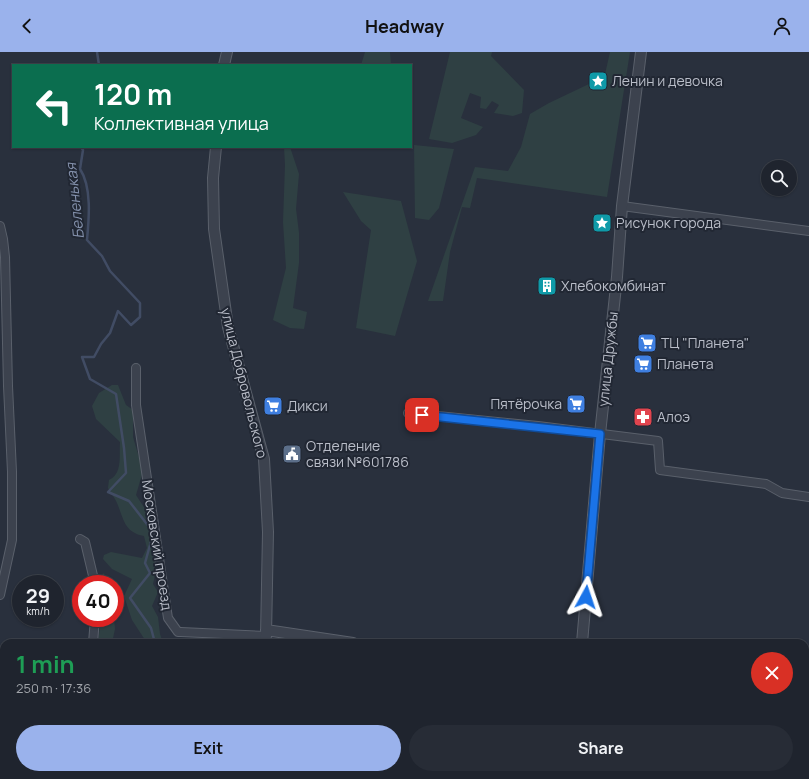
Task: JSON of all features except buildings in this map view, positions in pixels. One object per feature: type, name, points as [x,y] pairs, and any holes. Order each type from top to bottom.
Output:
[{"type":"street","points":[[224,64],[227,52]]},
{"type":"street","name":"улица Дружбы","points":[[582,639],[600,434],[617,277],[622,206],[641,52]]},
{"type":"street","name":"улица Добровольского","points":[[216,148],[213,178],[214,229],[228,327],[264,459],[268,532],[266,636]]},
{"type":"street","points":[[622,206],[809,231]]},
{"type":"street","points":[[0,226],[5,257],[12,472],[12,540],[0,595]]},
{"type":"street","name":"Московский проезд","points":[[136,368],[136,404],[168,618],[178,632],[266,636]]},
{"type":"street","points":[[408,413],[538,426],[658,441],[660,470],[766,484],[782,493],[809,497]]},
{"type":"street","points":[[80,539],[85,542],[93,575]]},
{"type":"street","points":[[93,639],[94,627]]},
{"type":"street","points":[[266,636],[303,639]]},
{"type":"shaded area","points":[[365,52],[390,52],[391,64],[361,64]]},
{"type":"shaded area","points":[[450,52],[492,52],[491,56],[524,90],[522,113],[513,116],[494,113],[499,105],[492,101],[486,109],[480,108],[481,97],[470,93],[461,118],[483,127],[476,135],[452,143],[429,139]]},
{"type":"shaded area","points":[[610,52],[630,52],[607,197],[477,178],[470,208],[462,207],[450,252],[443,301],[428,301],[475,167],[508,171],[521,147],[530,114],[591,83],[603,83]]},
{"type":"shaded area","points":[[414,145],[454,149],[439,208],[429,220],[415,218]]},
{"type":"shaded area","points":[[284,148],[290,148],[299,174],[296,209],[299,233],[299,263],[293,308],[307,312],[304,329],[290,328],[273,320],[286,268],[283,222]]},
{"type":"shaded area","points":[[343,192],[401,201],[417,261],[395,336],[356,328],[371,230],[361,221]]},
{"type":"shaded area","points":[[112,385],[118,385],[126,405],[133,410],[133,437],[143,471],[136,495],[151,518],[157,567],[153,584],[158,592],[152,606],[158,617],[162,639],[144,639],[132,620],[124,596],[132,579],[112,569],[103,559],[104,555],[111,552],[142,558],[147,548],[144,536],[131,531],[128,527],[115,499],[108,488],[109,480],[118,469],[120,442],[96,419],[92,406],[99,393]]},
{"type":"shaded area","points":[[100,627],[115,627],[113,639],[98,639]]},
{"type":"waterway","name":"Беленькая","points":[[97,52],[99,64]]},
{"type":"waterway","name":"Беленькая","points":[[82,148],[83,150],[80,169],[84,176],[89,203],[87,240],[102,256],[110,271],[140,303],[140,317],[131,325],[118,311],[110,333],[101,344],[94,357],[82,357],[90,379],[116,394],[126,473],[108,492],[129,501],[150,528]]},
{"type":"waterway","name":"Беленькая","points":[[152,538],[145,563],[150,573],[130,598],[151,628],[154,639]]},
{"type":"place","name":"Ленин и девочка","points":[[598,81]]},
{"type":"place","name":"Рисунок города","points":[[602,223]]},
{"type":"place","name":"Хлебокомбинат","points":[[547,286]]},
{"type":"place","name":"ТЦ \"Планета\"","points":[[647,343]]},
{"type":"place","name":"Планета","points":[[643,364]]},
{"type":"place","name":"Пятёрочка","points":[[576,404]]},
{"type":"place","name":"Дикси","points":[[273,406]]},
{"type":"place","name":"Алоэ","points":[[643,417]]},
{"type":"place","name":"Отделение связи №601786","points":[[292,454]]},
{"type":"route","points":[[422,415],[538,426],[600,434],[586,597]]}]
